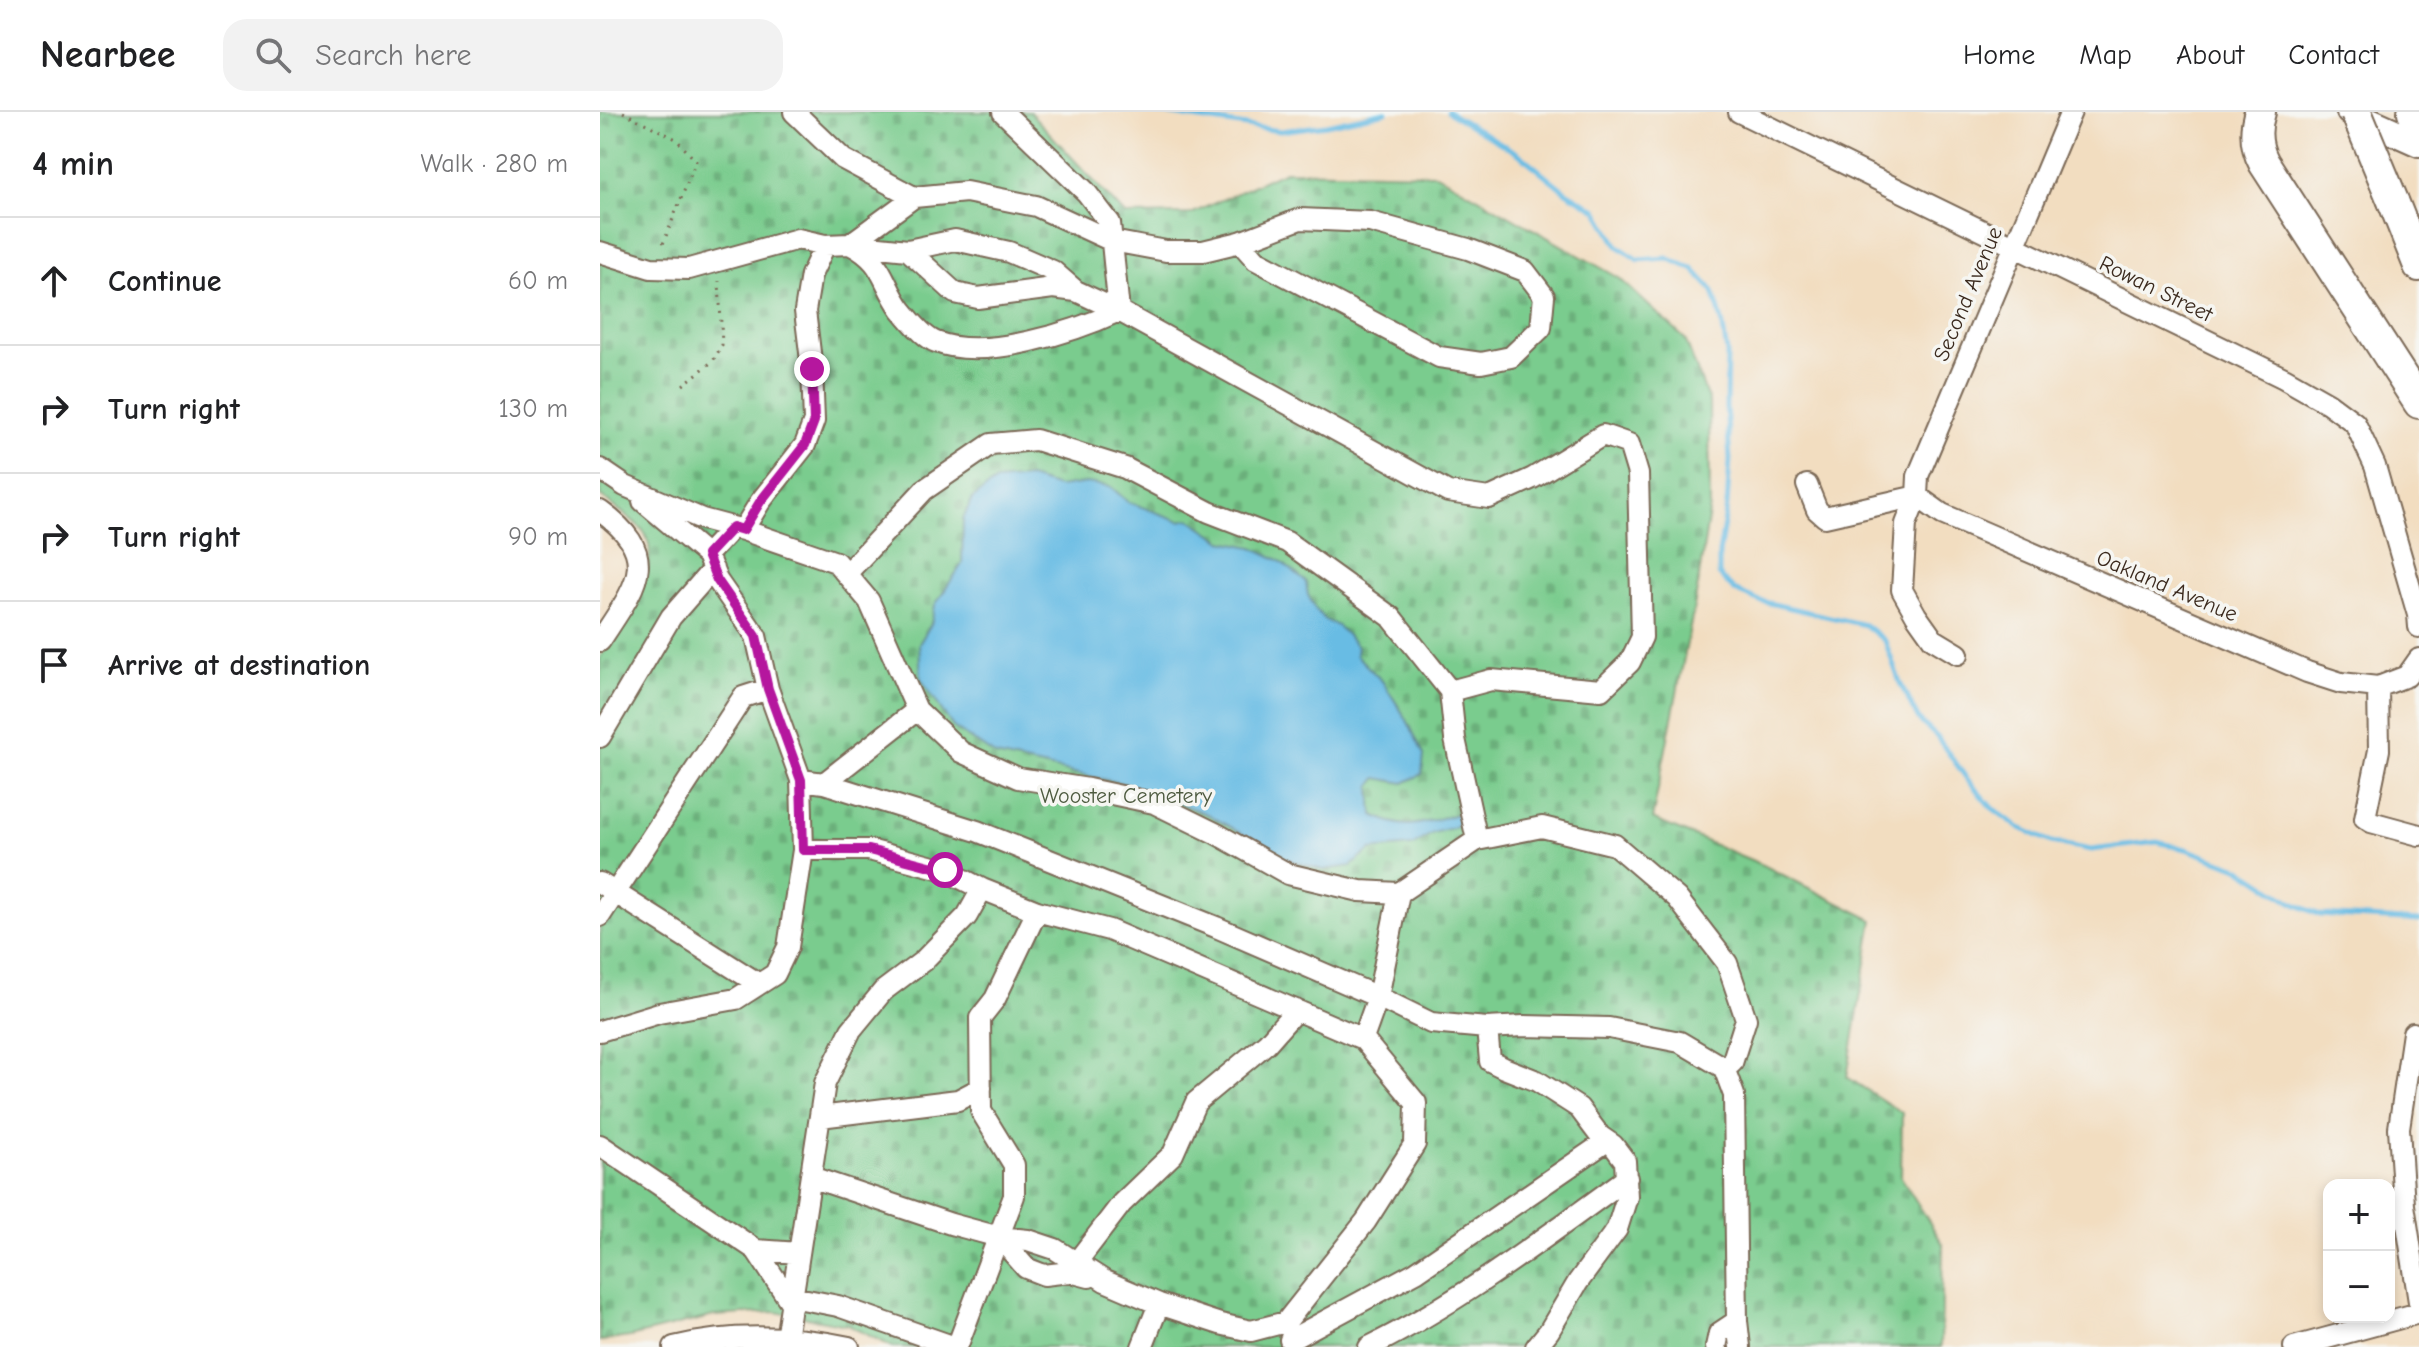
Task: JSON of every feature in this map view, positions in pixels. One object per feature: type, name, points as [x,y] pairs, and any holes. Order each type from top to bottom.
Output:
[{"type":"highway","points":[[2260,112],[2256,138],[2264,163],[2419,403]]},
{"type":"highway","points":[[2356,112],[2419,266]]},
{"type":"highway","points":[[2413,112],[2419,128]]},
{"type":"main road","points":[[2350,112],[2419,143]]},
{"type":"street","points":[[794,112],[843,159],[914,197]]},
{"type":"street","points":[[1003,112],[1086,192],[1110,223],[1119,311]]},
{"type":"street","name":"Rowan Street","points":[[1739,112],[2284,378],[2328,403],[2355,423],[2375,466],[2419,627]]},
{"type":"street","name":"Second Avenue","points":[[1958,654],[1933,639],[1902,590],[1906,524],[1917,496],[1918,476],[2071,112]]},
{"type":"street","points":[[850,244],[914,197],[966,192],[1036,206],[1112,241],[1166,251],[1203,251],[1240,242],[1300,219],[1370,222],[1440,241],[1525,271],[1544,296],[1541,328],[1511,357],[1481,363],[1439,357],[1256,260],[1240,242]]},
{"type":"street","points":[[600,252],[651,268],[689,269],[798,239],[825,245],[850,244],[908,250],[955,240],[1009,252],[1053,271],[1076,291],[1119,311],[1448,492],[1489,498],[1533,478],[1603,435],[1629,444],[1638,474],[1642,637],[1630,662],[1601,690],[1491,680],[1450,691]]},
{"type":"street","points":[[850,244],[865,252],[881,269],[901,309],[933,341],[962,349],[1030,342],[1119,311]]},
{"type":"street","points":[[600,737],[671,617],[710,562],[805,445],[814,421],[805,311],[811,275],[825,245]]},
{"type":"street","points":[[908,250],[955,293],[978,298],[1053,288],[1076,291]]},
{"type":"street","points":[[846,574],[924,490],[991,444],[1036,440],[1125,468],[1209,512],[1287,542],[1391,617],[1450,691],[1455,739],[1477,840]]},
{"type":"street","points":[[600,469],[625,486],[710,562],[717,580],[756,636],[768,689],[801,780],[803,850],[788,947],[775,974],[736,999],[659,1013],[600,1031]]},
{"type":"street","points":[[1807,485],[1817,510],[1825,517],[1917,496]]},
{"type":"street","points":[[625,486],[702,519],[836,562],[869,601],[917,710],[961,752],[1018,778],[1154,803],[1288,874],[1360,891],[1399,893],[1477,840],[1542,827],[1615,845],[1677,898],[1727,963],[1746,1019],[1732,1063],[1724,1068]]},
{"type":"street","name":"Oakland Avenue","points":[[1917,496],[1942,514],[2307,672],[2341,683],[2378,687],[2407,676],[2419,659]]},
{"type":"street","points":[[600,511],[617,523],[635,545],[639,567],[629,596],[600,641]]},
{"type":"street","points":[[2378,687],[2379,750],[2365,818],[2419,835]]},
{"type":"street","points":[[600,916],[607,887],[743,697],[768,689]]},
{"type":"street","points":[[824,783],[917,710]]},
{"type":"street","points":[[801,780],[824,783],[977,831],[1216,927],[1431,1023],[1487,1028],[1609,1028],[1680,1042],[1724,1068],[1734,1095],[1740,1347]]},
{"type":"street","points":[[803,850],[869,850],[945,870],[1037,911],[1109,930],[1363,1039],[1416,1103],[1415,1144],[1289,1336]]},
{"type":"street","points":[[607,887],[759,984]]},
{"type":"street","points":[[786,1339],[825,1083],[851,1030],[883,991],[923,961],[967,916],[982,889]]},
{"type":"street","points":[[1363,1039],[1378,997],[1399,893]]},
{"type":"street","points":[[600,1145],[756,1250],[792,1300],[838,1306],[956,1347],[1014,1196],[1014,1165],[981,1111],[980,1018],[995,999],[1037,911]]},
{"type":"street","points":[[1076,1263],[1122,1203],[1173,1154],[1196,1102],[1267,1043],[1296,1010]]},
{"type":"street","points":[[1487,1028],[1490,1061],[1537,1081],[1579,1108],[1600,1136],[1613,1145],[1625,1161],[1627,1197],[1617,1229],[1536,1347]]},
{"type":"street","points":[[2413,1033],[2399,1128],[2404,1205],[2419,1302]]},
{"type":"street","points":[[820,1117],[958,1100],[981,1088]]},
{"type":"street","points":[[999,1237],[1026,1268],[1044,1275],[1070,1272],[1105,1281],[1159,1304],[1220,1324],[1289,1336],[1416,1272],[1607,1141]]},
{"type":"street","points":[[811,1177],[951,1224],[999,1237],[1028,1240],[1055,1249],[1105,1281]]},
{"type":"street","points":[[1369,1347],[1409,1328],[1516,1258],[1627,1178]]},
{"type":"street","points":[[756,1250],[799,1253]]},
{"type":"street","points":[[1142,1347],[1159,1304]]},
{"type":"street","points":[[2294,1347],[2419,1313]]},
{"type":"street","points":[[1716,1347],[1719,1333],[1737,1321]]},
{"type":"street","points":[[674,1347],[708,1339],[768,1336],[836,1346]]},
{"type":"path","points":[[623,112],[676,139],[696,161],[651,268]]},
{"type":"path","points":[[683,385],[713,361],[722,345],[718,261]]},
{"type":"green space","name":"Wooster Cemetery","points":[[600,112],[1030,112],[1125,215],[1191,214],[1285,171],[1436,174],[1619,278],[1685,339],[1709,402],[1710,506],[1695,602],[1652,819],[1763,865],[1873,920],[1847,1077],[1902,1113],[1901,1177],[1943,1244],[1941,1347],[893,1347],[847,1325],[775,1312],[714,1316],[630,1337],[600,1341],[600,657],[628,614],[645,579],[649,546],[641,528],[600,496]]},
{"type":"water","points":[[1029,478],[1058,487],[1087,483],[1111,487],[1128,502],[1180,521],[1190,519],[1223,541],[1253,547],[1279,560],[1306,582],[1308,595],[1325,620],[1338,626],[1357,646],[1356,655],[1383,682],[1424,755],[1422,774],[1404,783],[1377,778],[1371,787],[1373,815],[1408,825],[1459,814],[1460,821],[1455,827],[1433,833],[1412,846],[1371,850],[1351,866],[1323,870],[1285,859],[1209,815],[1129,785],[996,756],[953,727],[921,679],[919,644],[931,624],[935,605],[962,564],[963,519],[972,499],[996,481]]},
{"type":"waterway","points":[[1153,112],[1280,131],[1386,112]]},
{"type":"waterway","points":[[1448,112],[1519,154],[1566,192],[1597,210],[1618,246],[1638,260],[1667,258],[1693,269],[1713,291],[1727,353],[1726,407],[1730,459],[1719,575],[1734,590],[1760,601],[1865,625],[1885,641],[1900,683],[1919,720],[1937,737],[1991,807],[2018,827],[2051,842],[2091,850],[2157,842],[2186,849],[2241,869],[2293,903],[2320,915],[2419,921]]},
{"type":"route","points":[[812,369],[814,421],[805,445],[760,502],[743,530],[733,527],[707,555],[717,580],[756,636],[768,689],[801,780],[803,850],[869,850],[945,870]]}]
